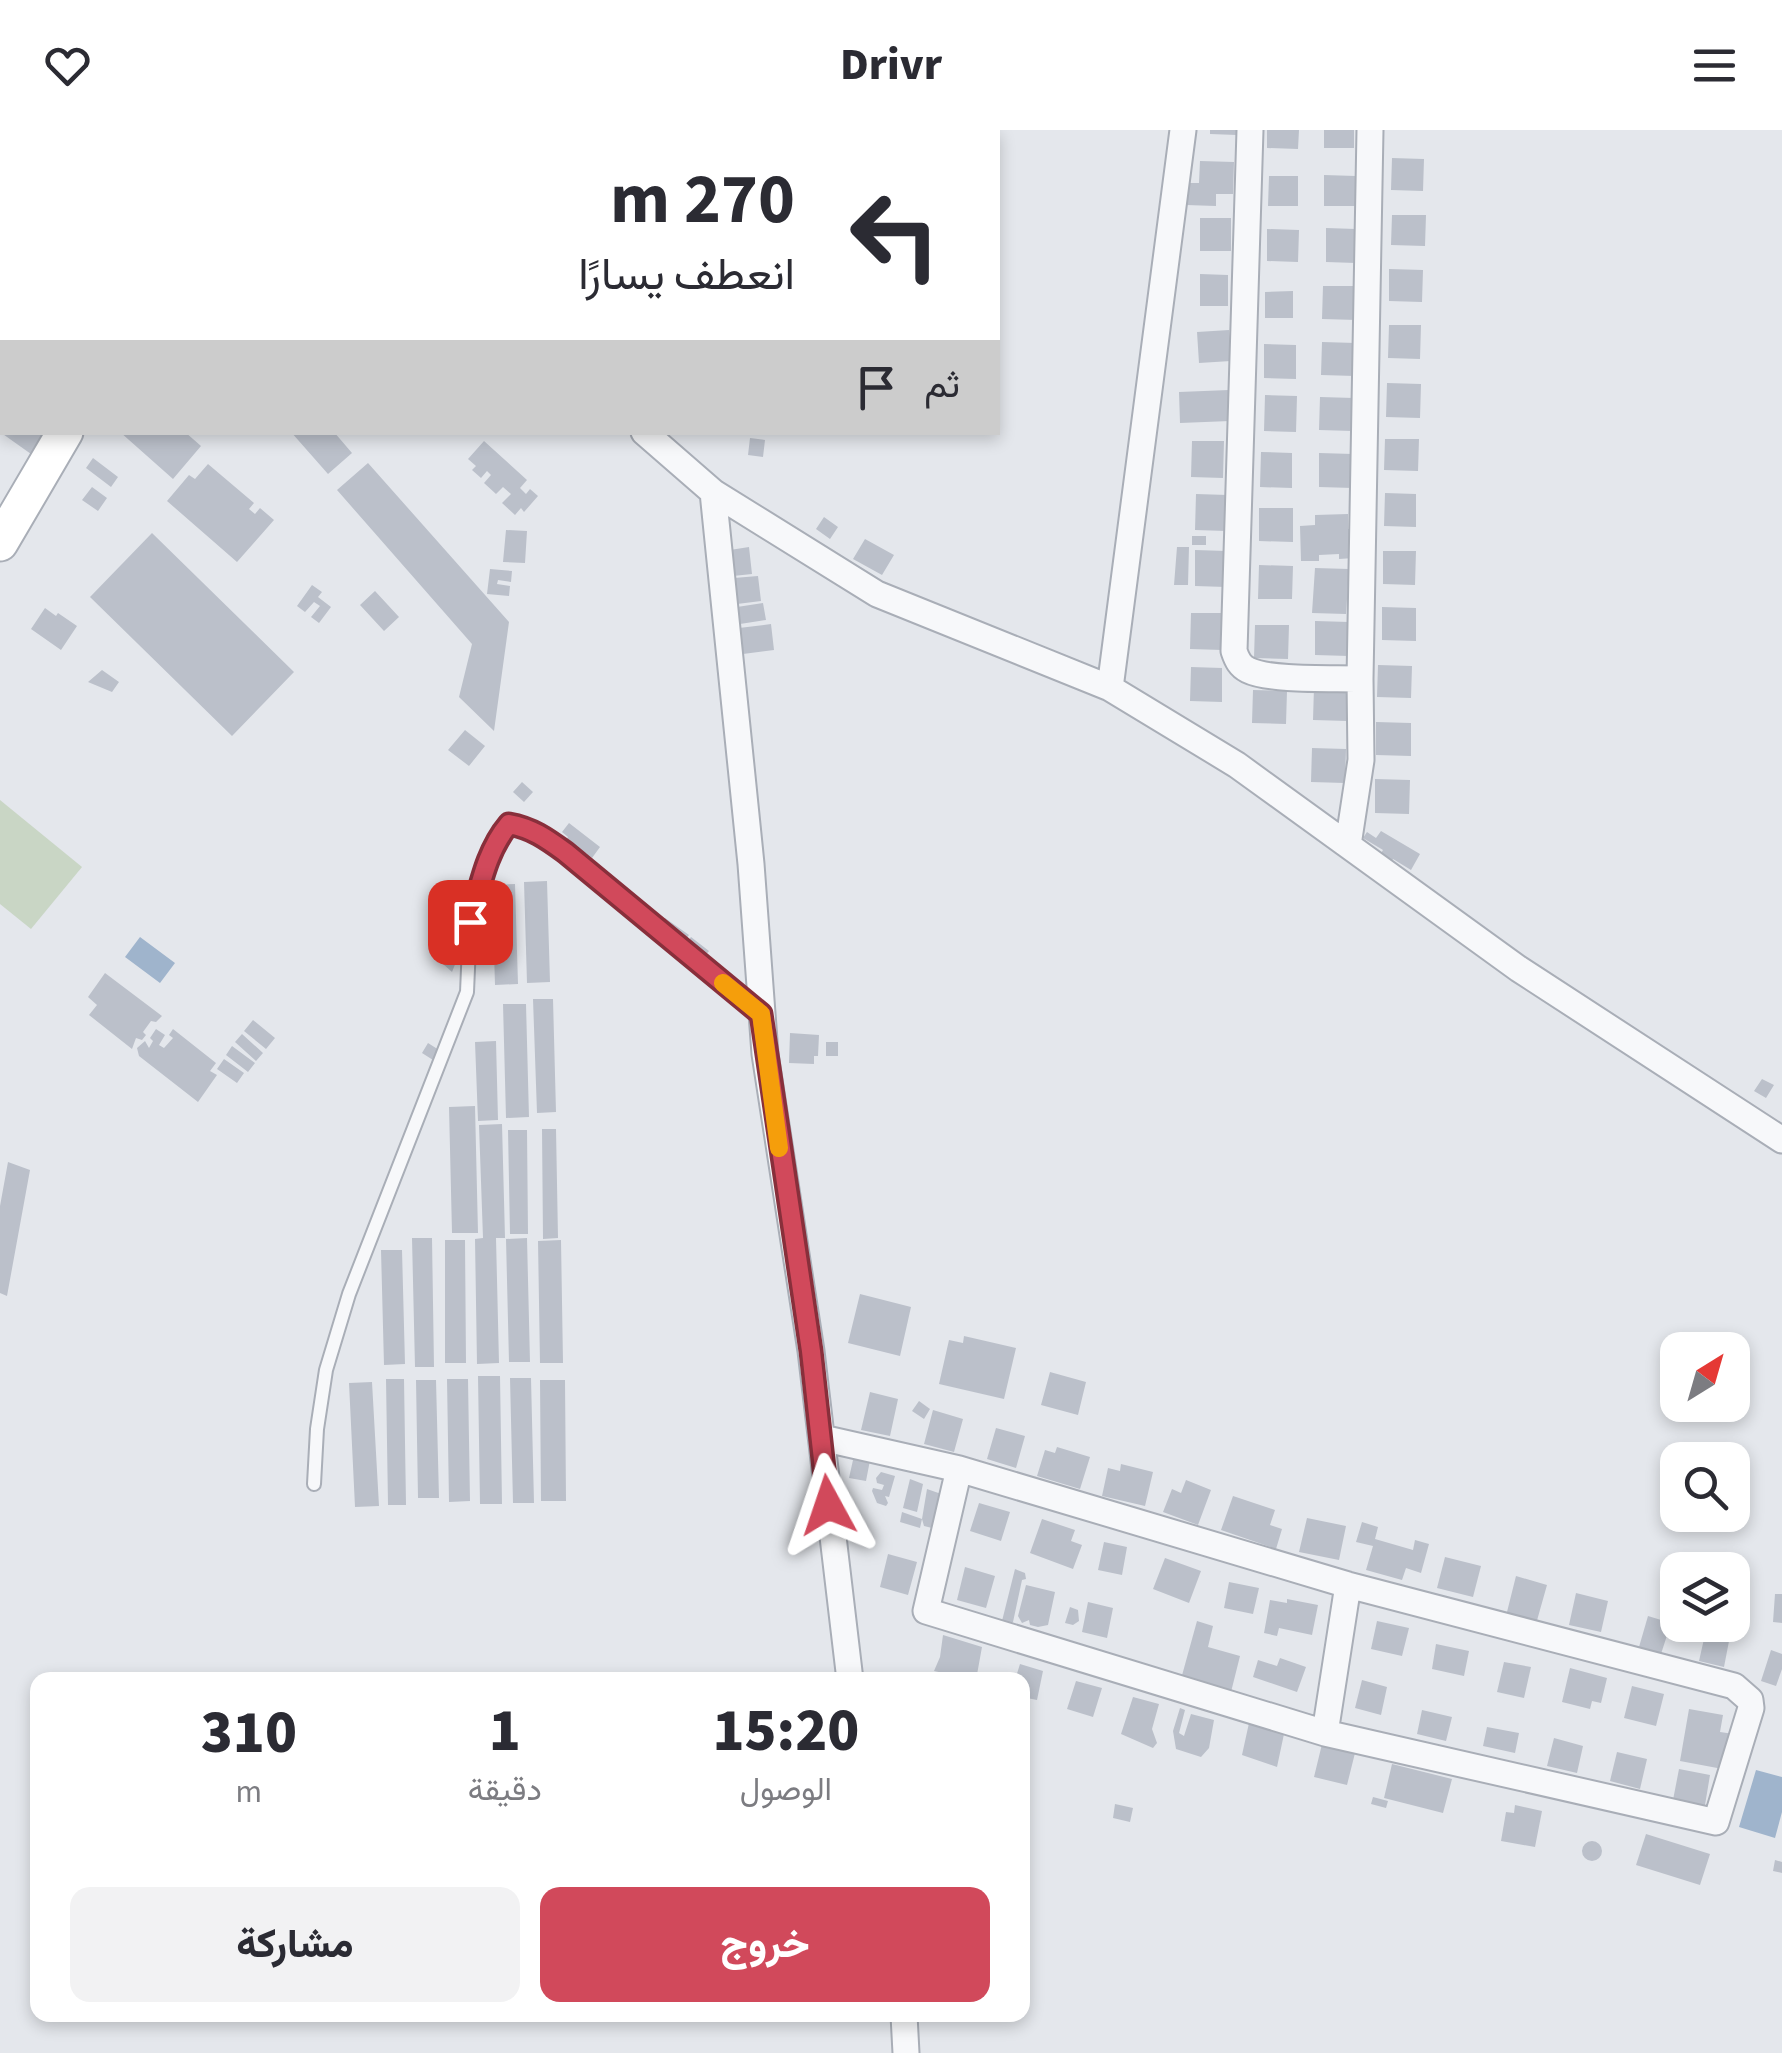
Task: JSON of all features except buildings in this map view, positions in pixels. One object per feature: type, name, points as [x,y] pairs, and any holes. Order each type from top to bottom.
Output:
[{"type":"street","points":[[1110,688],[1183,130]]},
{"type":"street","points":[[1250,130],[1234,652],[1248,670],[1264,675],[1360,679]]},
{"type":"street","points":[[1348,846],[1362,760],[1360,679],[1370,130]]},
{"type":"street","points":[[0,543],[64,435]]},
{"type":"street","points":[[647,435],[713,492],[877,594],[1110,688],[1237,765],[1519,969],[1782,1140]]},
{"type":"street","points":[[713,492],[751,864],[761,1014],[822,1438],[849,1672]]},
{"type":"street","points":[[822,1438],[959,1468],[1348,1585],[1734,1686],[1750,1700],[1750,1708],[1716,1822],[1324,1733],[926,1612],[959,1468]]},
{"type":"street","points":[[1324,1733],[1348,1585]]},
{"type":"street","points":[[904,2022],[906,2053]]},
{"type":"lane","points":[[314,1484],[326,1370],[350,1294],[467,992],[470,922],[488,860],[509,824],[539,833],[565,852],[761,1014]]},
{"type":"green space","points":[[0,800],[82,867],[31,929],[0,904]]},
{"type":"water","points":[[140,937],[175,963],[160,983],[125,957]]},
{"type":"water","points":[[1756,1770],[1782,1777],[1782,1812],[1775,1838],[1739,1827]]},
{"type":"slow traffic","points":[[723,983],[761,1014],[779,1148]]},
{"type":"route","points":[[470,922],[499,836],[509,824],[524,826],[565,852],[761,1014],[811,1351],[828,1505]]}]
